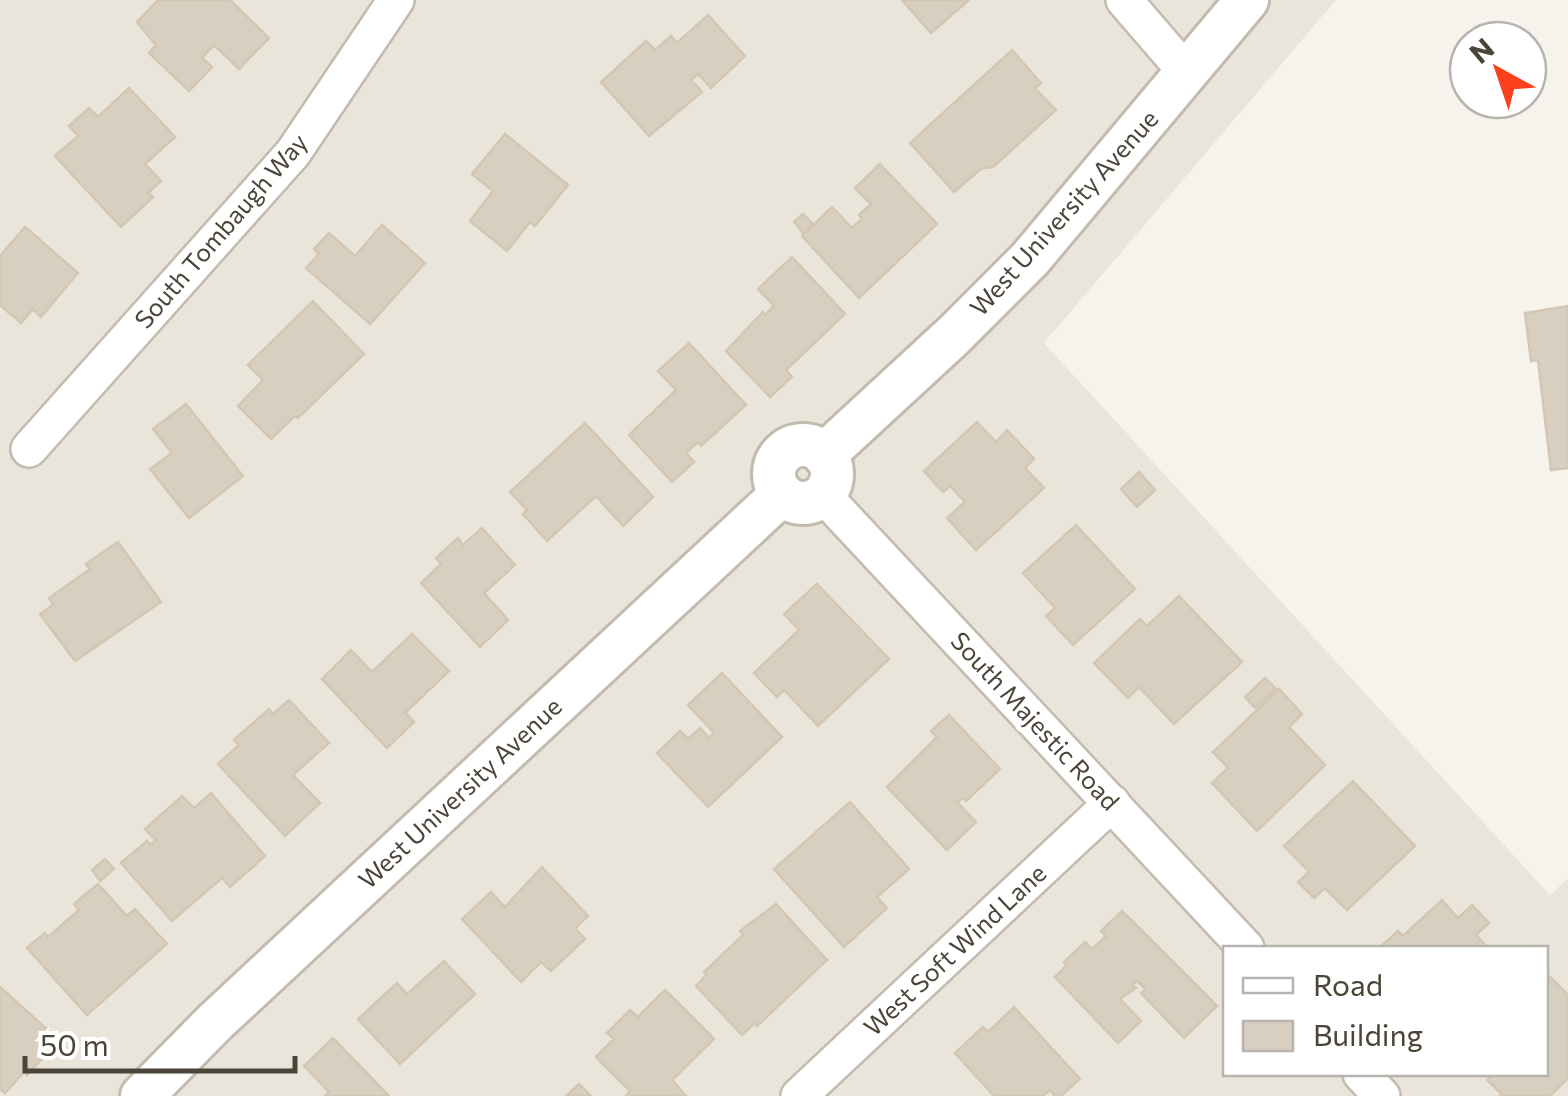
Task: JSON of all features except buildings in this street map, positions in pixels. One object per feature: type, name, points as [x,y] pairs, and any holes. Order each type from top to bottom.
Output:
[{"type":"street","name":"South Tombaugh Way","points":[[29,449],[293,154],[396,0]]},
{"type":"street","points":[[1124,0],[1187,73]]},
{"type":"street","name":"West University Avenue","points":[[142,1096],[216,1022],[809,481],[1030,258],[1247,0]]},
{"type":"street","name":"South Majestic Road","points":[[809,481],[1244,946]]},
{"type":"street","name":"West Soft Wind Lane","points":[[798,1096],[1112,803]]},
{"type":"street","points":[[1364,1076],[1382,1096]]},
{"type":"shaded area","points":[[0,0],[1336,0],[1044,343],[1550,895],[1568,878],[1568,1096],[0,1096]]}]
